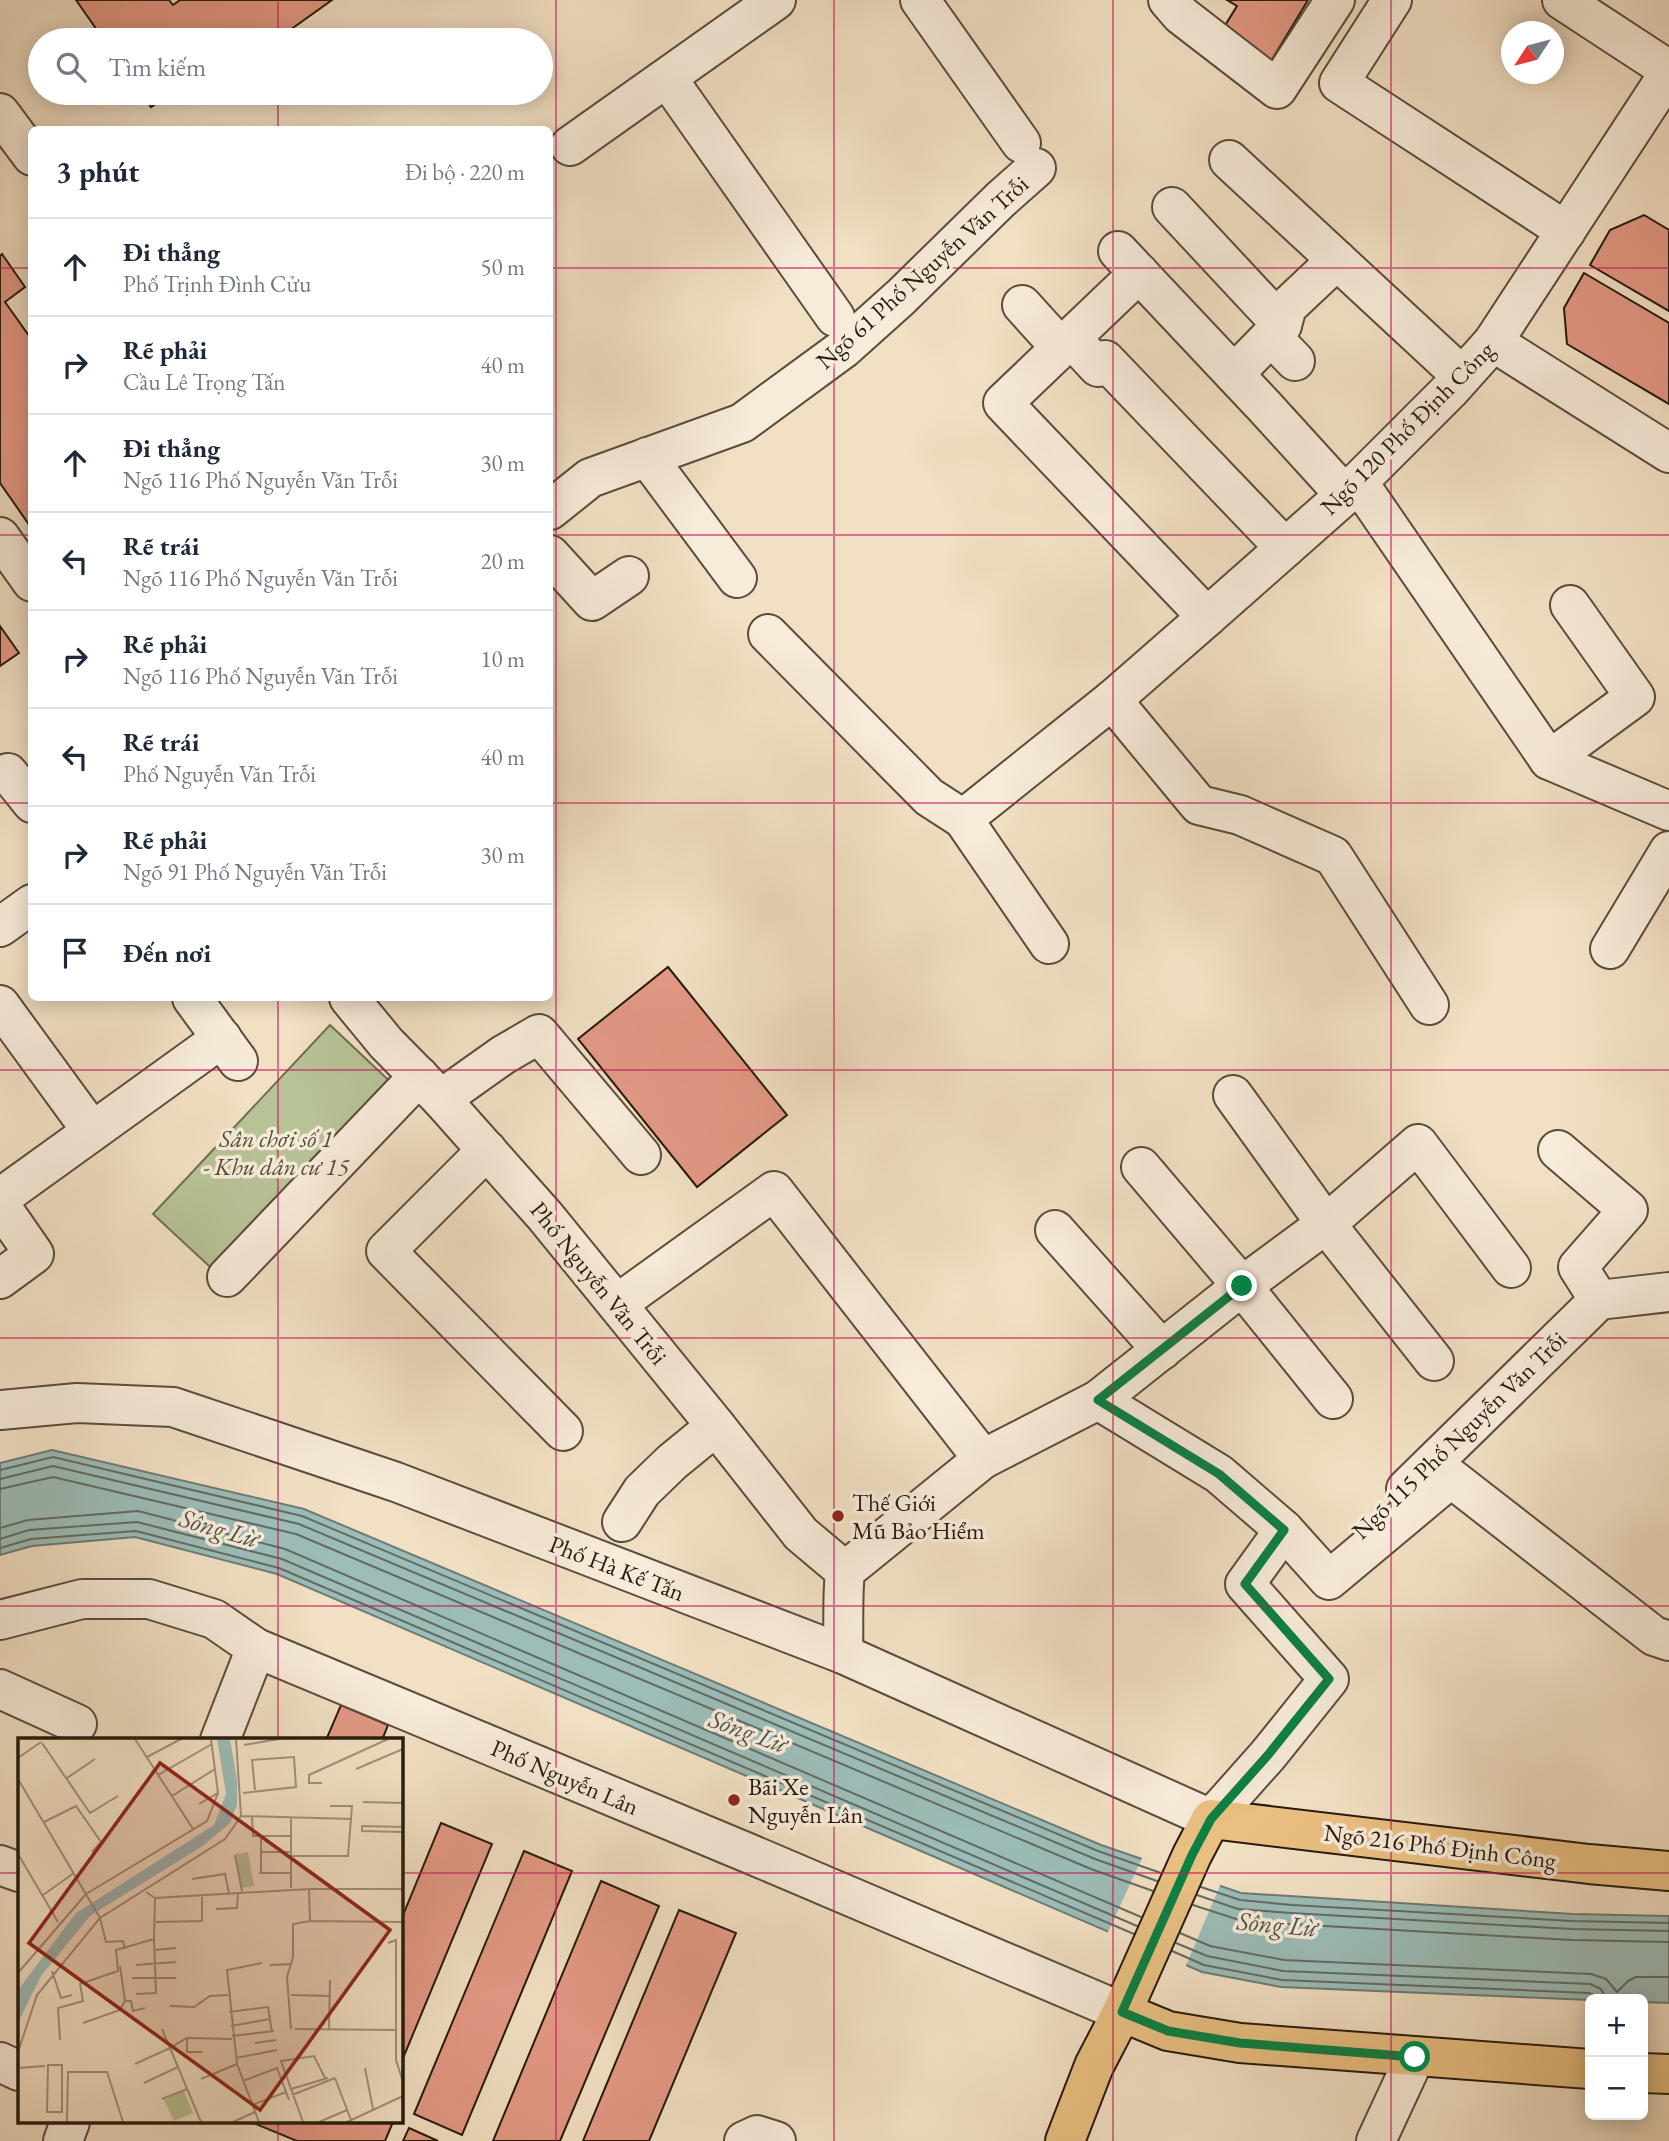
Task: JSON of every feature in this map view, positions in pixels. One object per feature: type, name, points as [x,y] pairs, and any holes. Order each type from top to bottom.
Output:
[{"type":"main road","points":[[1065,2141],[1094,2066],[1122,2012],[1192,1855],[1211,1819]]},
{"type":"main road","name":"Ngõ 216 Phố Định Công","points":[[1211,1819],[1669,1871]]},
{"type":"main road","points":[[1122,2012],[1168,2031],[1240,2043],[1585,2069]]},
{"type":"main road","points":[[1648,2073],[1669,2074]]},
{"type":"street","points":[[570,146],[776,0]]},
{"type":"street","name":"Ngõ 61 Phố Nguyễn Văn Trỗi","points":[[553,508],[590,478],[742,424],[832,357],[901,297],[1000,200],[1029,155],[920,0]]},
{"type":"street","points":[[1168,0],[1181,15],[1277,89],[1335,0]]},
{"type":"street","points":[[1392,0],[1339,83],[1566,231]]},
{"type":"street","points":[[1562,0],[1669,72]]},
{"type":"street","name":"Ngõ 120 Phố Định Công","points":[[963,819],[1112,700],[1285,548],[1351,489],[1462,376],[1493,342],[1669,72]]},
{"type":"street","points":[[667,78],[835,317]]},
{"type":"street","points":[[0,113],[28,151]]},
{"type":"street","points":[[1228,160],[1462,376]]},
{"type":"street","points":[[1172,207],[1282,340]]},
{"type":"street","points":[[1234,374],[1282,340],[1287,307],[1337,260]]},
{"type":"street","points":[[1207,617],[1003,403],[1066,343],[1129,262],[1234,374],[1351,489],[1549,760],[1669,811]]},
{"type":"street","points":[[1022,305],[1098,367],[1105,360],[1285,548]]},
{"type":"street","points":[[1493,342],[1669,453]]},
{"type":"street","points":[[647,457],[737,578]]},
{"type":"street","points":[[0,537],[28,576]]},
{"type":"street","points":[[553,558],[592,601],[629,576]]},
{"type":"street","points":[[1549,760],[1635,697],[1570,605]]},
{"type":"street","points":[[768,634],[929,797],[963,819],[1049,944]]},
{"type":"street","points":[[1112,700],[1199,805],[1240,816],[1332,856],[1429,1005]]},
{"type":"street","points":[[8,773],[28,798]]},
{"type":"street","points":[[1610,949],[1669,851]]},
{"type":"street","points":[[0,927],[28,907]]},
{"type":"street","points":[[0,1198],[92,1131],[230,1049],[194,1001]]},
{"type":"street","name":"Phố Nguyễn Văn Trỗi","points":[[351,1001],[386,1043],[430,1087],[545,1216],[801,1534],[845,1571]]},
{"type":"street","points":[[0,1005],[92,1131]]},
{"type":"street","points":[[228,1277],[430,1087],[503,1055],[539,1034],[641,1156]]},
{"type":"street","points":[[1233,1095],[1326,1224],[1434,1361]]},
{"type":"street","points":[[843,1654],[842,1594],[845,1571],[983,1459],[1098,1400],[1242,1286],[1326,1224],[1418,1144],[1511,1268]]},
{"type":"street","points":[[487,1150],[386,1251],[563,1431]]},
{"type":"street","points":[[1558,1150],[1628,1210],[1578,1267],[1599,1300],[1669,1292]]},
{"type":"street","points":[[1142,1167],[1333,1399]]},
{"type":"street","points":[[617,1304],[775,1191],[983,1459]]},
{"type":"street","points":[[0,1205],[34,1254],[0,1279]]},
{"type":"street","points":[[1055,1230],[1162,1350]]},
{"type":"street","name":"Ngõ 115 Phố Nguyễn Văn Trỗi","points":[[1324,1575],[1424,1472],[1599,1300]]},
{"type":"street","points":[[1098,1400],[1219,1474],[1284,1530],[1324,1575],[1451,1478],[1654,1636],[1669,1641]]},
{"type":"street","name":"Phố Hà Kế Tấn","points":[[0,1409],[77,1403],[173,1407],[396,1482],[843,1654],[1211,1819]]},
{"type":"street","points":[[622,1522],[642,1490],[671,1462],[716,1426]]},
{"type":"street","points":[[1211,1819],[1268,1755],[1329,1679],[1245,1584],[1284,1530]]},
{"type":"street","name":"Phố Nguyễn Lân","points":[[0,1620],[82,1599],[149,1599],[214,1619],[256,1648],[744,1863],[1122,2012]]},
{"type":"street","points":[[221,1738],[256,1648]]},
{"type":"street","points":[[0,1689],[78,1724]]},
{"type":"street","points":[[0,1864],[18,1872]]},
{"type":"street","points":[[1376,2141],[1415,2057]]},
{"type":"street","points":[[0,2062],[18,2071]]},
{"type":"street","points":[[63,2141],[69,2124]]},
{"type":"street","points":[[744,2141],[757,2135],[776,2141]]},
{"type":"green space","name":"Sân chơi số 1 - Khu dân cư 15","points":[[330,1025],[398,1089],[222,1278],[153,1214]]},
{"type":"water","name":"Sông Lừ","points":[[52,1450],[304,1509],[1101,1845],[1241,1893],[1573,1914],[1669,1916],[1669,2003],[1648,2002],[1648,1994],[1585,1994],[1585,2000],[1281,1987],[1202,1972],[277,1574],[135,1537],[32,1546],[0,1555],[0,1463]]},
{"type":"pier","points":[[1143,1856],[1221,1883],[1185,1968],[1107,1934]]},
{"type":"building","points":[[76,0],[169,0],[173,5],[180,0],[332,0],[293,28],[96,28]]},
{"type":"building","points":[[1227,0],[1308,0],[1270,63],[1221,32],[1237,6]]},
{"type":"building","points":[[1644,215],[1669,230],[1669,311],[1590,265],[1610,230]]},
{"type":"building","points":[[2,254],[25,287],[5,302],[28,334],[28,523],[0,483]]},
{"type":"building","points":[[1584,273],[1669,323],[1669,404],[1567,344],[1564,308]]},
{"type":"building","points":[[0,626],[19,653],[0,666]]},
{"type":"building","points":[[668,967],[787,1115],[697,1187],[578,1039]]},
{"type":"building","points":[[341,1705],[388,1725],[383,1738],[327,1738]]},
{"type":"building","points":[[441,1823],[492,1844],[402,2061],[402,1918]]},
{"type":"building","points":[[524,1851],[572,1871],[462,2135],[414,2114]]},
{"type":"building","points":[[601,1881],[659,1906],[560,2141],[493,2141]]},
{"type":"building","points":[[679,1910],[736,1933],[649,2141],[583,2141]]},
{"type":"building","points":[[256,2124],[392,2124],[385,2141],[297,2141]]},
{"type":"building","points":[[409,2128],[438,2141],[403,2141]]},
{"type":"place","name":"Thế Giới Mũ Bảo Hiểm","points":[[838,1516]]},
{"type":"place","name":"Bãi Xe Nguyễn Lân","points":[[734,1800]]},
{"type":"route","points":[[1242,1286],[1098,1400],[1219,1474],[1284,1530],[1245,1584],[1329,1679],[1268,1755],[1211,1819],[1192,1855],[1122,2012],[1168,2031],[1240,2043],[1415,2057]]}]
